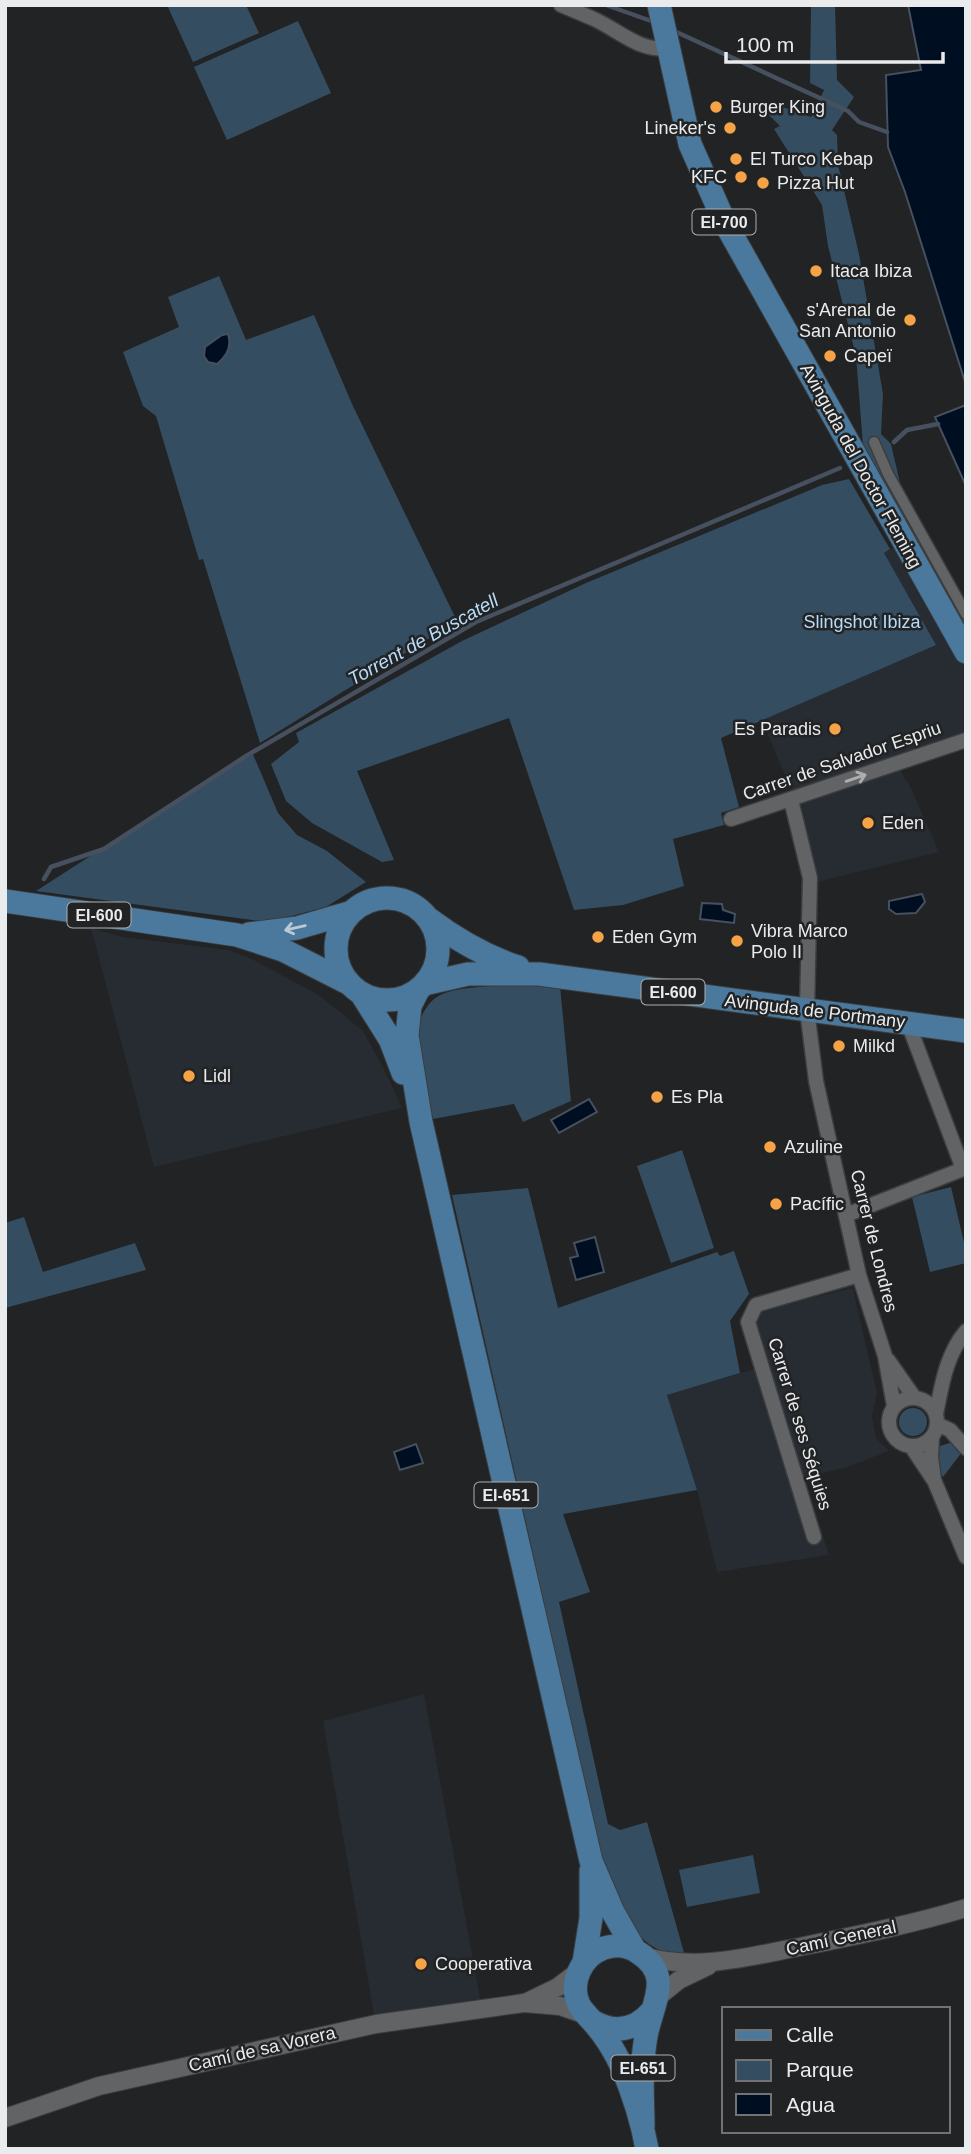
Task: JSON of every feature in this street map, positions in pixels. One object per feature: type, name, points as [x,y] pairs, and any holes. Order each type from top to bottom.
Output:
[{"type":"main road","name":"Avinguda del Doctor Fleming","points":[[663,26],[690,144],[724,221],[966,652]]},
{"type":"main road","name":"EI-600","points":[[237,935],[287,930],[352,912],[367,902],[393,898],[417,907],[429,919]]},
{"type":"main road","name":"EI-600","points":[[5,901],[237,935],[283,950],[370,997],[390,1000],[409,995],[421,987]]},
{"type":"main road","points":[[352,912],[340,928],[336,947],[339,967],[355,988]]},
{"type":"main road","name":"Avinguda de Portmany","points":[[429,919],[482,954],[539,974]]},
{"type":"main road","points":[[421,987],[434,969],[439,952],[437,935],[429,919]]},
{"type":"main road","name":"Avinguda de Portmany","points":[[421,987],[468,974],[539,974],[966,1031]]},
{"type":"main road","name":"EI-651","points":[[421,987],[410,1006],[407,1035],[421,1122],[591,1861],[613,1913],[657,1975],[655,2003],[646,2032],[642,2062],[643,2126],[647,2149]]},
{"type":"main road","name":"EI-651","points":[[355,988],[390,1039],[421,1122]]},
{"type":"main road","name":"EI-651","points":[[591,1861],[591,1918],[582,1966],[576,1982],[576,1994],[579,2005],[621,2066],[643,2126]]},
{"type":"main road","points":[[582,1966],[602,1949],[624,1946],[640,1953]]},
{"type":"main road","name":"EI-651","points":[[590,2019],[615,2029],[626,2029],[645,2019],[655,2003]]},
{"type":"street","points":[[561,5],[596,20],[642,46],[657,50],[663,26]]},
{"type":"street","points":[[874,442],[966,614]]},
{"type":"street","name":"Carrer de Salvador Espriu","points":[[731,820],[966,740]]},
{"type":"street","name":"Carrer de Londres","points":[[791,800],[810,878],[807,1010],[816,1081],[859,1275],[885,1356],[894,1406]]},
{"type":"street","points":[[846,1215],[963,1169],[908,1023]]},
{"type":"street","name":"Carrer de ses Séquies","points":[[814,1538],[748,1322],[755,1305],[859,1275]]},
{"type":"street","points":[[934,1480],[931,1457],[946,1365],[955,1344],[966,1331]]},
{"type":"street","name":"Carrer de Londres","points":[[885,1356],[914,1397]]},
{"type":"street","points":[[903,1399],[923,1399],[931,1405],[935,1425],[922,1444],[902,1444],[890,1431],[889,1413],[903,1399]]},
{"type":"street","points":[[935,1425],[950,1430],[966,1448]]},
{"type":"street","points":[[911,1446],[934,1480],[966,1557]]},
{"type":"street","name":"Camí General","points":[[640,1953],[675,1963],[715,1963],[888,1929],[966,1908]]},
{"type":"street","name":"Camí General","points":[[655,2003],[679,1980],[715,1963]]},
{"type":"street","name":"Camí de sa Vorera","points":[[524,2003],[558,1987],[582,1966]]},
{"type":"street","name":"Camí de sa Vorera","points":[[5,2118],[99,2086],[363,2027],[524,2003],[560,2006],[590,2019]]},
{"type":"shaded area","points":[[916,539],[966,627],[966,747],[900,770],[911,788],[939,852],[817,882],[797,804],[748,687],[793,604],[890,549]]},
{"type":"shaded area","points":[[91,928],[123,937],[229,950],[252,959],[319,995],[363,1031],[402,1108],[154,1167]]},
{"type":"shaded area","points":[[853,1289],[877,1393],[872,1416],[876,1438],[889,1451],[851,1466],[804,1478],[829,1555],[717,1572],[697,1490],[667,1395],[768,1365],[755,1320],[760,1311]]},
{"type":"shaded area","points":[[424,1694],[481,2003],[374,2014],[323,1721]]},
{"type":"green space","points":[[167,5],[246,5],[259,33],[193,62]]},
{"type":"green space","points":[[811,5],[835,5],[837,80],[854,97],[832,130],[837,135],[838,165],[859,254],[883,394],[881,434],[891,444],[900,483],[966,602],[966,627],[863,445],[856,356],[828,246],[822,205],[774,129],[780,126],[767,113],[771,103],[811,117],[824,90],[810,83]]},
{"type":"green space","points":[[298,21],[331,93],[227,140],[194,67]]},
{"type":"green space","points":[[219,276],[246,340],[314,315],[352,404],[457,621],[260,743],[203,559],[199,560],[156,416],[143,406],[123,352],[179,327],[168,297]]},
{"type":"green space","name":"Slingshot Ibiza","points":[[849,479],[890,549],[884,553],[936,645],[721,738],[739,807],[721,813],[724,825],[673,839],[684,886],[623,905],[574,910],[509,718],[357,771],[394,860],[382,862],[312,823],[286,801],[271,764],[299,742],[296,733],[462,641],[586,583],[822,485]]},
{"type":"green space","points":[[252,752],[278,813],[297,835],[327,851],[366,882],[326,907],[268,922],[36,891]]},
{"type":"green space","points":[[503,985],[560,986],[571,1101],[523,1122],[514,1104],[433,1119],[418,1057],[417,1040],[424,1011],[434,999],[448,992]]},
{"type":"green space","points":[[682,1150],[714,1248],[671,1263],[637,1166]]},
{"type":"green space","points":[[951,1187],[966,1251],[966,1263],[930,1272],[912,1197]]},
{"type":"green space","points":[[528,1188],[558,1308],[717,1252],[720,1256],[734,1251],[749,1294],[730,1321],[740,1373],[667,1395],[697,1490],[563,1514],[590,1592],[559,1602],[608,1824],[620,1830],[647,1822],[685,1956],[653,1947],[642,1938],[624,1913],[604,1869],[452,1195]]},
{"type":"green space","points":[[24,1217],[43,1272],[135,1243],[146,1270],[5,1308],[5,1223]]},
{"type":"green space","points":[[913,1408],[923,1412],[927,1422],[923,1432],[913,1436],[903,1432],[899,1422],[903,1412]]},
{"type":"green space","points":[[953,1442],[962,1452],[943,1477],[938,1462],[940,1446]]},
{"type":"green space","points":[[753,1855],[760,1893],[687,1907],[679,1870]]},
{"type":"water","points":[[908,5],[966,5],[966,385],[905,192],[888,147],[886,75],[921,70]]},
{"type":"water","points":[[228,334],[229,347],[224,358],[217,364],[208,362],[204,356],[205,347]]},
{"type":"water","points":[[966,405],[966,486],[935,417]]},
{"type":"water","points":[[922,894],[925,902],[916,913],[896,914],[889,909],[889,901]]},
{"type":"water","points":[[702,903],[722,904],[723,910],[735,914],[734,923],[700,919]]},
{"type":"water","points":[[589,1099],[597,1112],[559,1133],[551,1120]]},
{"type":"water","points":[[595,1237],[604,1272],[576,1280],[570,1258],[578,1256],[574,1243]]},
{"type":"water","points":[[416,1444],[423,1463],[400,1470],[394,1452]]},
{"type":"waterway","points":[[606,5],[654,22]]},
{"type":"waterway","points":[[672,30],[848,111],[859,122],[887,132]]},
{"type":"waterway","name":"Torrent de Buscatell","points":[[894,442],[907,430],[938,424]]},
{"type":"waterway","name":"Torrent de Buscatell","points":[[44,879],[51,867],[104,849],[246,756],[476,622],[840,468]]},
{"type":"place","name":"Burger King","points":[[716,107]]},
{"type":"place","name":"Lineker's","points":[[730,128]]},
{"type":"place","name":"El Turco Kebap","points":[[736,159]]},
{"type":"place","name":"KFC","points":[[741,177]]},
{"type":"place","name":"Pizza Hut","points":[[763,183]]},
{"type":"place","name":"Itaca Ibiza","points":[[816,271]]},
{"type":"place","name":"s'Arenal de San Antonio","points":[[910,320]]},
{"type":"place","name":"Capeï","points":[[830,356]]},
{"type":"place","name":"Es Paradis","points":[[835,729]]},
{"type":"place","name":"Eden","points":[[868,823]]},
{"type":"place","name":"Eden Gym","points":[[598,937]]},
{"type":"place","name":"Vibra Marco Polo II","points":[[737,941]]},
{"type":"place","name":"Milkd","points":[[839,1046]]},
{"type":"place","name":"Lidl","points":[[189,1076]]},
{"type":"place","name":"Es Pla","points":[[657,1097]]},
{"type":"place","name":"Azuline","points":[[770,1147]]},
{"type":"place","name":"Pacífic","points":[[776,1204]]},
{"type":"place","name":"Cooperativa","points":[[421,1964]]}]
